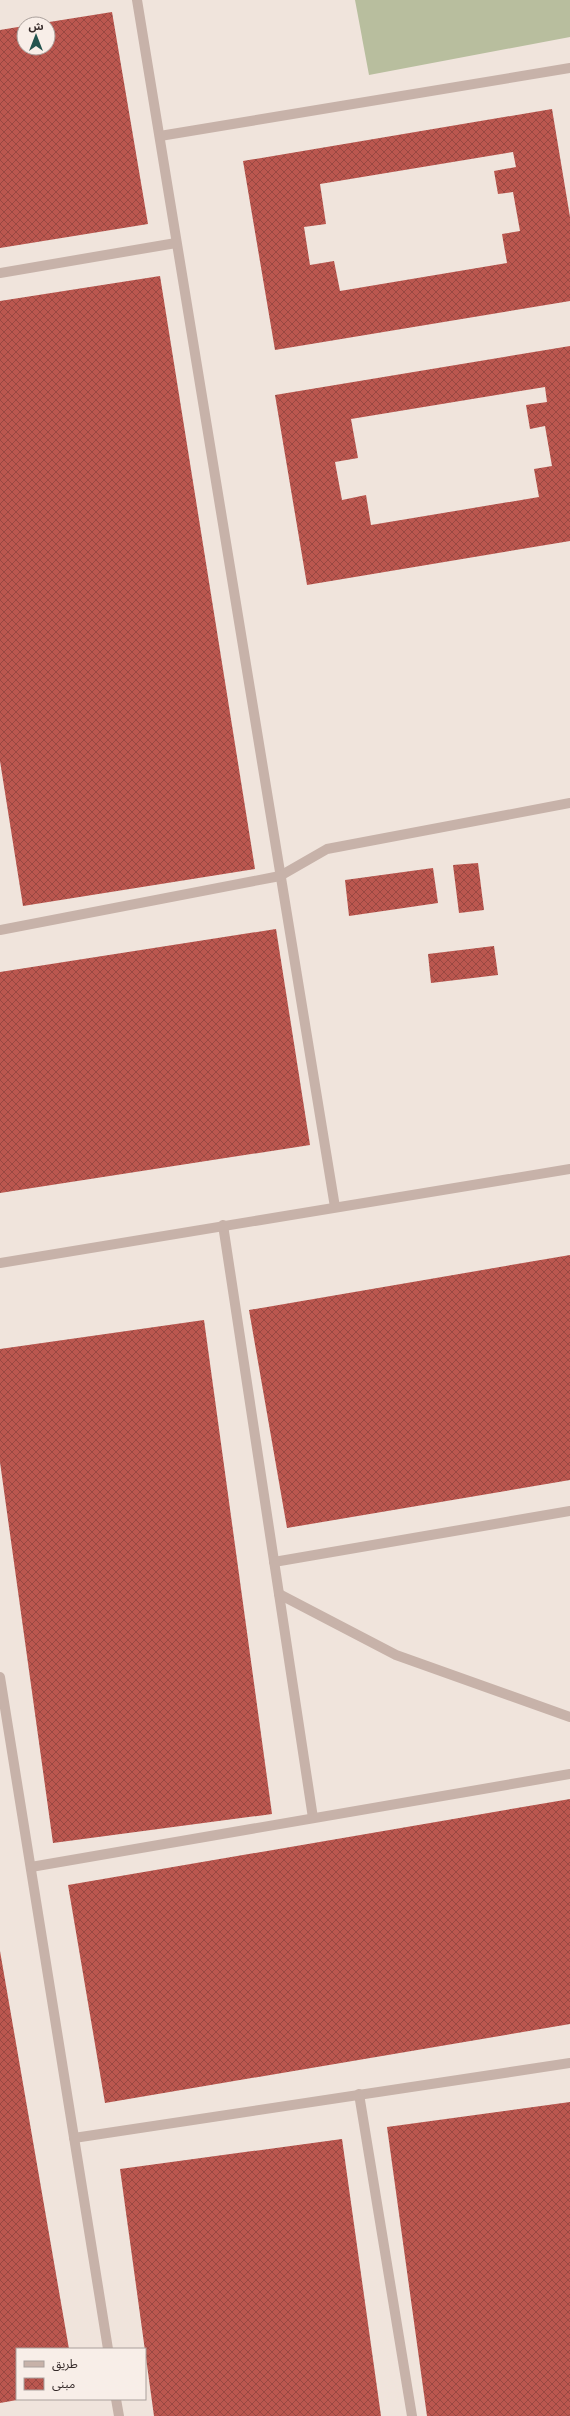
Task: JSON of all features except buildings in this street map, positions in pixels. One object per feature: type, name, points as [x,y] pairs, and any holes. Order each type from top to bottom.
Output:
[{"type":"street","points":[[136,0],[160,136],[176,243],[335,1207]]},
{"type":"street","points":[[160,136],[570,68]]},
{"type":"street","points":[[0,273],[176,243]]},
{"type":"street","points":[[0,930],[280,876],[327,849],[570,803]]},
{"type":"street","points":[[0,1263],[223,1225],[570,1169]]},
{"type":"street","points":[[223,1225],[313,1818]]},
{"type":"street","points":[[274,1562],[570,1511]]},
{"type":"street","points":[[279,1594],[396,1654],[570,1717]]},
{"type":"street","points":[[0,1677],[108,2348]]},
{"type":"street","points":[[31,1867],[570,1774]]},
{"type":"street","points":[[74,2138],[570,2062]]},
{"type":"street","points":[[359,2094],[412,2416]]},
{"type":"street","points":[[116,2400],[119,2416]]},
{"type":"green space","points":[[355,0],[570,0],[570,37],[369,75]]}]
